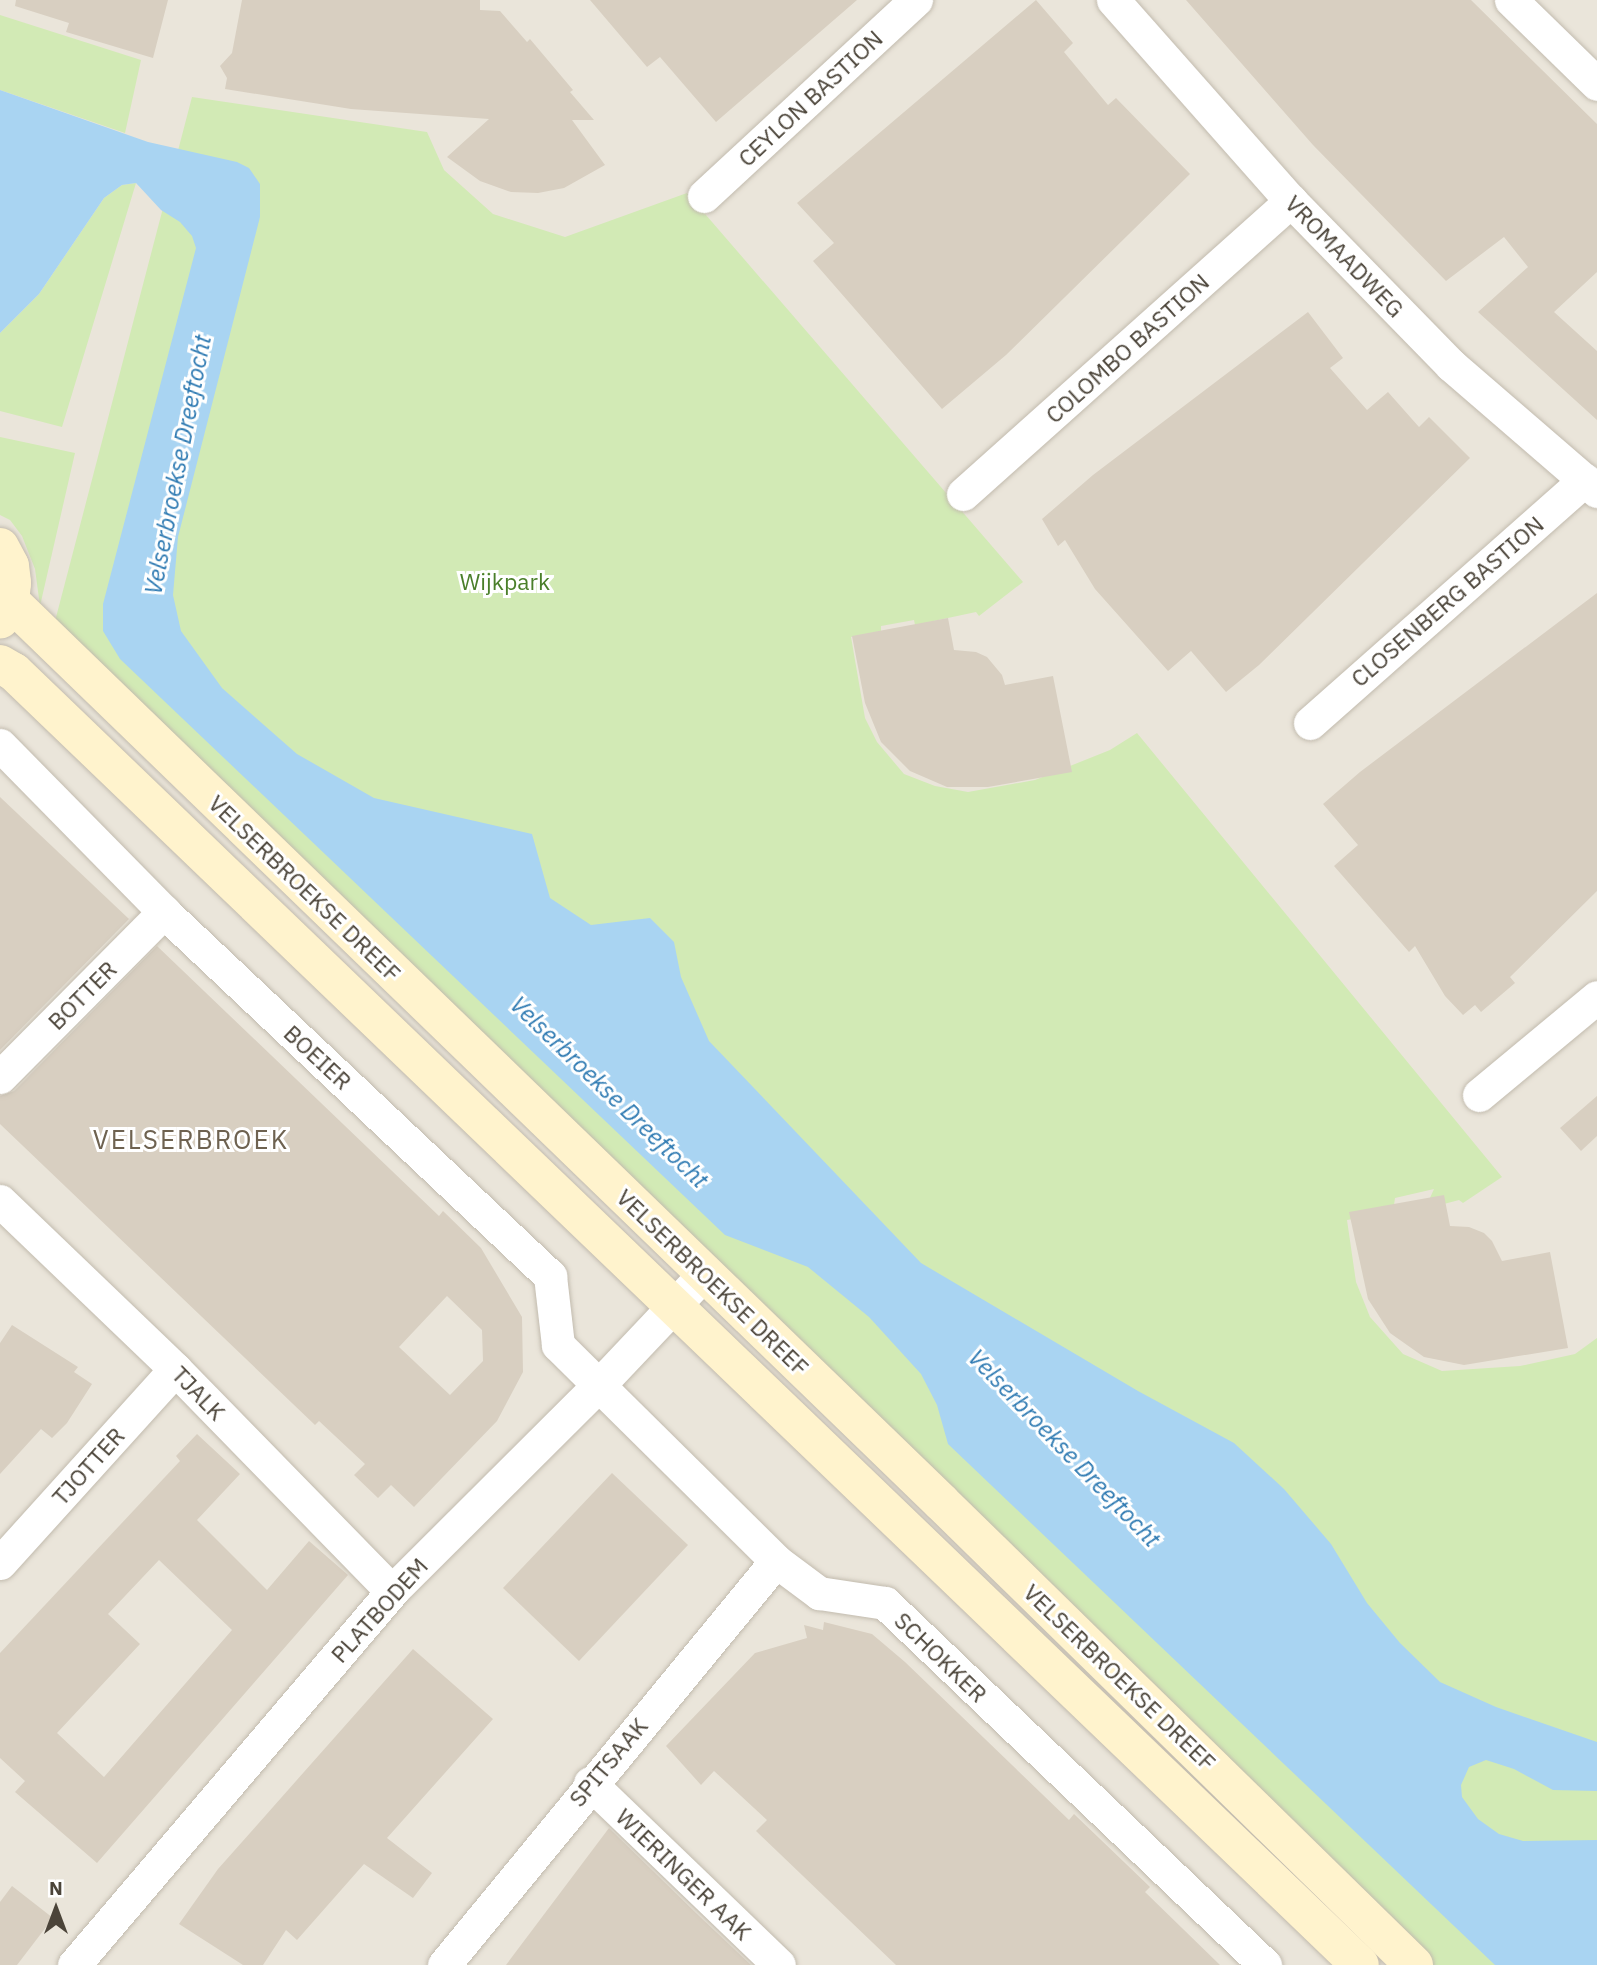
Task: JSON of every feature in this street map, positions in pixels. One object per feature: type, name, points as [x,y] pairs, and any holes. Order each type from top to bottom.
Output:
[{"type":"street","name":"CEYLON BASTION","points":[[704,197],[916,0]]},
{"type":"street","name":"VROMAADWEG","points":[[1113,0],[1291,201],[1451,365],[1591,486]]},
{"type":"street","points":[[1511,0],[1597,84]]},
{"type":"street","name":"COLOMBO BASTION","points":[[964,494],[1291,201]]},
{"type":"street","name":"CLOSENBERG BASTION","points":[[1310,723],[1591,486]]},
{"type":"street","points":[[0,547],[10,566],[12,583],[5,611]]},
{"type":"street","name":"VELSERBROEKSE DREEF","points":[[5,611],[704,1274],[1414,1965]]},
{"type":"street","name":"VELSERBROEKSE DREEF","points":[[0,664],[14,672],[1360,1965]]},
{"type":"street","name":"BOEIER","points":[[0,745],[164,912],[550,1276],[558,1345],[599,1385]]},
{"type":"street","name":"BOTTER","points":[[0,1077],[164,912]]},
{"type":"street","points":[[1479,1096],[1597,997]]},
{"type":"street","name":"TJALK","points":[[0,1201],[175,1369],[392,1591]]},
{"type":"street","name":"PLATBODEM","points":[[74,1965],[392,1591],[599,1385],[704,1274]]},
{"type":"street","name":"TJOTTER","points":[[0,1563],[175,1369]]},
{"type":"street","name":"SCHOKKER","points":[[599,1385],[776,1561],[819,1593],[885,1604],[1265,1965]]},
{"type":"street","name":"SPITSAAK","points":[[444,1965],[590,1783],[776,1561]]},
{"type":"street","name":"WIERINGER AAK","points":[[590,1783],[779,1965]]},
{"type":"shaded area","points":[[0,0],[1597,0],[1597,1965],[0,1965]]},
{"type":"green space","points":[[0,15],[141,60],[125,133],[0,90]]},
{"type":"green space","name":"Wijkpark","points":[[192,97],[427,132],[444,170],[493,214],[565,237],[687,193],[1023,582],[979,616],[976,612],[915,625],[914,620],[881,626],[881,631],[851,637],[865,718],[877,742],[904,774],[935,786],[968,792],[1035,780],[1110,750],[1137,733],[1502,1177],[1463,1203],[1459,1200],[1425,1209],[1434,1189],[1395,1198],[1393,1212],[1347,1220],[1356,1282],[1370,1317],[1403,1354],[1442,1371],[1520,1366],[1575,1354],[1597,1338],[1597,1965],[1426,1965],[54,625]]},
{"type":"green space","points":[[136,183],[62,427],[0,411],[0,333],[39,294],[104,198],[122,185]]},
{"type":"green space","points":[[0,437],[75,453],[40,606],[35,569],[22,536],[10,520],[0,515]]},
{"type":"water","name":"Velserbroekse Dreeftocht","points":[[0,90],[148,142],[237,162],[249,168],[260,184],[260,217],[178,537],[173,595],[181,631],[222,688],[297,754],[374,798],[532,834],[550,898],[591,925],[650,918],[674,942],[681,977],[709,1041],[921,1263],[1138,1391],[1234,1443],[1284,1489],[1331,1544],[1367,1603],[1400,1643],[1440,1682],[1496,1707],[1597,1742],[1597,1791],[1553,1790],[1514,1769],[1486,1760],[1469,1767],[1461,1785],[1462,1797],[1478,1819],[1499,1834],[1523,1841],[1597,1840],[1597,1965],[1495,1965],[948,1444],[937,1405],[921,1374],[869,1317],[808,1267],[725,1235],[120,659],[103,631],[103,604],[196,248],[192,236],[180,222],[161,210],[136,183],[122,185],[104,198],[39,294],[0,333]]},
{"type":"building","points":[[16,0],[168,0],[153,58],[66,32],[69,23],[15,6]]},
{"type":"building","points":[[242,0],[480,0],[480,10],[500,11],[527,42],[530,39],[573,90],[570,92],[594,120],[572,120],[605,165],[564,188],[538,193],[511,192],[480,181],[447,157],[489,119],[351,109],[225,89],[227,78],[220,66],[232,53]]},
{"type":"building","points":[[590,0],[857,0],[716,122],[660,57],[647,67]]},
{"type":"building","points":[[1036,0],[1073,43],[1064,52],[1108,105],[1116,98],[1190,174],[1006,355],[942,409],[813,261],[834,243],[797,203]]},
{"type":"building","points":[[1186,0],[1471,0],[1597,124],[1597,272],[1554,312],[1597,351],[1597,420],[1478,312],[1528,267],[1504,237],[1446,281],[1313,145]]},
{"type":"building","points":[[1308,312],[1343,358],[1330,368],[1367,410],[1388,392],[1419,427],[1429,417],[1470,458],[1259,665],[1226,692],[1191,651],[1168,671],[1095,589],[1065,540],[1058,546],[1042,519],[1093,475]]},
{"type":"building","points":[[1597,593],[1597,891],[1510,977],[1515,983],[1481,1012],[1475,1005],[1463,1015],[1445,996],[1415,946],[1409,952],[1334,866],[1358,845],[1323,804],[1360,772]]},
{"type":"building","points":[[948,618],[954,650],[976,652],[987,657],[1002,675],[1005,685],[1053,676],[1072,772],[988,787],[947,787],[910,771],[881,742],[865,703],[852,636]]},
{"type":"building","points":[[0,797],[129,919],[0,1050]]},
{"type":"building","points":[[157,946],[439,1216],[443,1211],[481,1248],[522,1317],[523,1372],[497,1421],[414,1507],[391,1485],[378,1498],[354,1475],[365,1464],[319,1421],[315,1425],[0,1124],[0,1096],[14,1091]],"holes":[[[447,1296],[482,1330],[483,1361],[450,1395],[399,1347]]]},
{"type":"building","points":[[1597,1096],[1597,1136],[1581,1151],[1560,1128]]},
{"type":"building","points":[[1444,1195],[1450,1226],[1469,1227],[1484,1233],[1492,1241],[1502,1261],[1550,1252],[1568,1348],[1464,1365],[1424,1357],[1390,1333],[1368,1299],[1349,1212]]},
{"type":"building","points":[[12,1325],[78,1367],[74,1372],[92,1384],[67,1423],[52,1438],[41,1429],[0,1474],[0,1343]]},
{"type":"building","points":[[197,1434],[240,1474],[197,1520],[267,1590],[309,1541],[348,1575],[97,1863],[15,1792],[25,1781],[0,1758],[0,1653],[180,1461],[176,1456]],"holes":[[[159,1560],[232,1630],[104,1777],[57,1733],[140,1644],[108,1614]]]},
{"type":"building","points":[[612,1473],[688,1545],[579,1661],[503,1588]]},
{"type":"building","points":[[824,1622],[872,1634],[905,1662],[1069,1820],[1074,1814],[1150,1887],[1145,1892],[1220,1965],[896,1965],[756,1831],[767,1820],[714,1771],[701,1785],[666,1746],[755,1653],[807,1638],[804,1625],[823,1630]]},
{"type":"building","points":[[413,1649],[493,1719],[387,1838],[432,1873],[413,1898],[364,1864],[297,1940],[286,1930],[263,1965],[243,1965],[179,1924],[218,1869]]},
{"type":"building","points":[[609,1828],[696,1913],[751,1965],[506,1965]]},
{"type":"building","points":[[12,1886],[53,1918],[17,1965],[0,1965],[0,1902]]},
{"type":"district","name":"VELSERBROEK","points":[[191,1140]]}]
